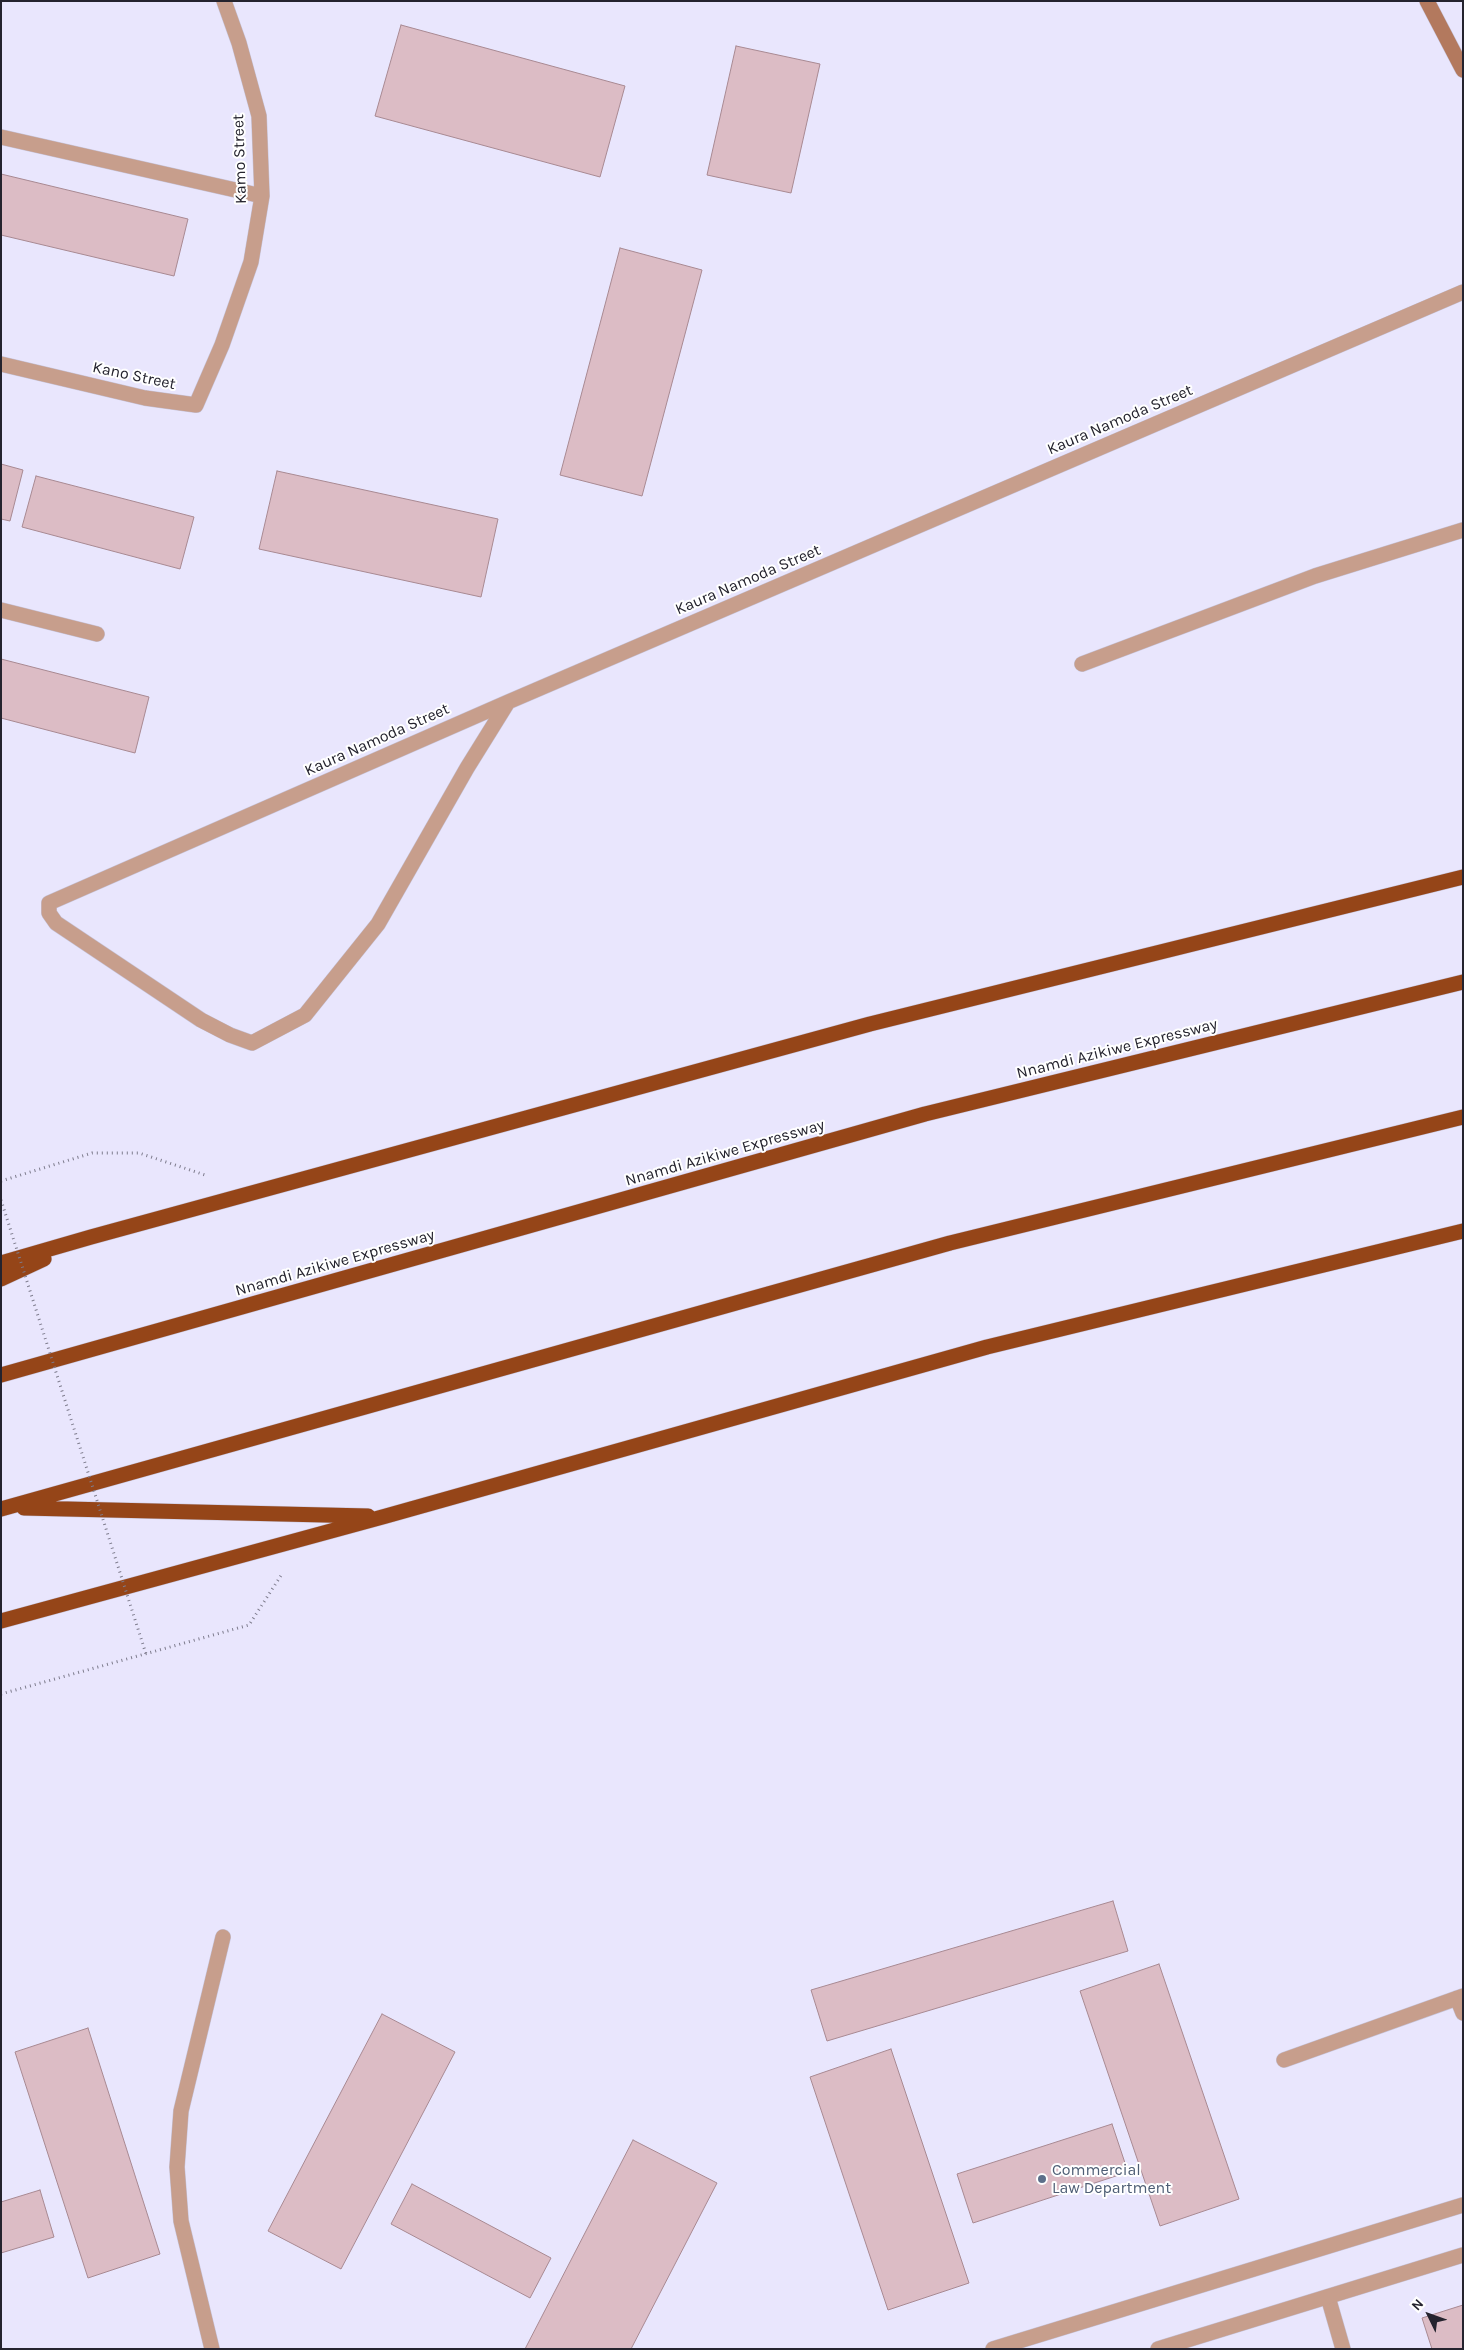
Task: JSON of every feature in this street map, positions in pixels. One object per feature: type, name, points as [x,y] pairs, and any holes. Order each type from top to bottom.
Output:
[{"type":"highway","points":[[1,1264],[90,1237],[870,1024],[1463,877]]},
{"type":"highway","name":"Nnamdi Azikiwe Expressway","points":[[1,1375],[925,1114],[1463,982]]},
{"type":"highway","points":[[4,1508],[950,1243],[1463,1117]]},
{"type":"highway","points":[[1,1621],[386,1516],[987,1348],[1463,1231]]},
{"type":"highway","points":[[1,1279],[90,1237]]},
{"type":"highway","points":[[4,1508],[386,1516]]},
{"type":"main road","points":[[1430,4],[1463,70]]},
{"type":"street","name":"Kamo Street","points":[[222,345],[252,262],[262,196],[259,116],[239,43],[224,1]]},
{"type":"street","points":[[1,137],[262,196]]},
{"type":"street","name":"Kaura Namoda Street","points":[[508,702],[378,924],[305,1015],[252,1043],[230,1036],[201,1020],[56,923],[49,913],[49,903],[508,702],[1463,292]]},
{"type":"street","name":"Kano Street","points":[[1,364],[145,398],[196,406],[222,345]]},
{"type":"street","points":[[1082,664],[1315,576],[1463,530]]},
{"type":"street","points":[[1,610],[97,634]]},
{"type":"street","points":[[212,2349],[181,2221],[177,2167],[181,2111],[223,1938]]},
{"type":"street","points":[[1284,2060],[1460,1997],[1463,2013]]},
{"type":"street","points":[[993,2349],[1463,2205]]},
{"type":"street","points":[[1158,2349],[1463,2255]]},
{"type":"street","points":[[1328,2297],[1343,2349]]},
{"type":"path","points":[[1,1181],[92,1153],[139,1153],[210,1176]]},
{"type":"path","points":[[1,1200],[146,1654]]},
{"type":"path","points":[[1,1694],[249,1625],[305,1538]]},
{"type":"building","points":[[401,25],[625,86],[600,177],[375,116]]},
{"type":"building","points":[[736,46],[820,64],[791,193],[707,175]]},
{"type":"building","points":[[1,174],[188,219],[174,276],[1,235]]},
{"type":"building","points":[[620,248],[702,270],[642,496],[560,475]]},
{"type":"building","points":[[1,464],[23,470],[10,521],[1,519]]},
{"type":"building","points":[[277,471],[498,519],[481,597],[259,549]]},
{"type":"building","points":[[36,476],[194,517],[180,569],[22,527]]},
{"type":"building","points":[[1,659],[149,697],[135,753],[1,718]]},
{"type":"building","points":[[1113,1901],[1128,1951],[827,2041],[811,1990]]},
{"type":"building","points":[[1159,1964],[1239,2199],[1160,2226],[1080,1991]]},
{"type":"building","points":[[382,2014],[455,2052],[341,2269],[268,2231]]},
{"type":"building","points":[[88,2028],[160,2254],[88,2278],[15,2052]]},
{"type":"building","points":[[891,2049],[969,2283],[888,2310],[810,2077]]},
{"type":"building","points":[[1112,2124],[1128,2172],[973,2223],[957,2174]]},
{"type":"building","points":[[633,2140],[717,2183],[631,2349],[525,2349]]},
{"type":"building","points":[[412,2184],[551,2258],[530,2298],[391,2224]]},
{"type":"building","points":[[40,2190],[54,2237],[1,2253],[1,2202]]},
{"type":"building","points":[[1463,2305],[1463,2349],[1432,2349],[1422,2318]]},
{"type":"place","name":"Commercial Law Department","points":[[1042,2179]]}]
